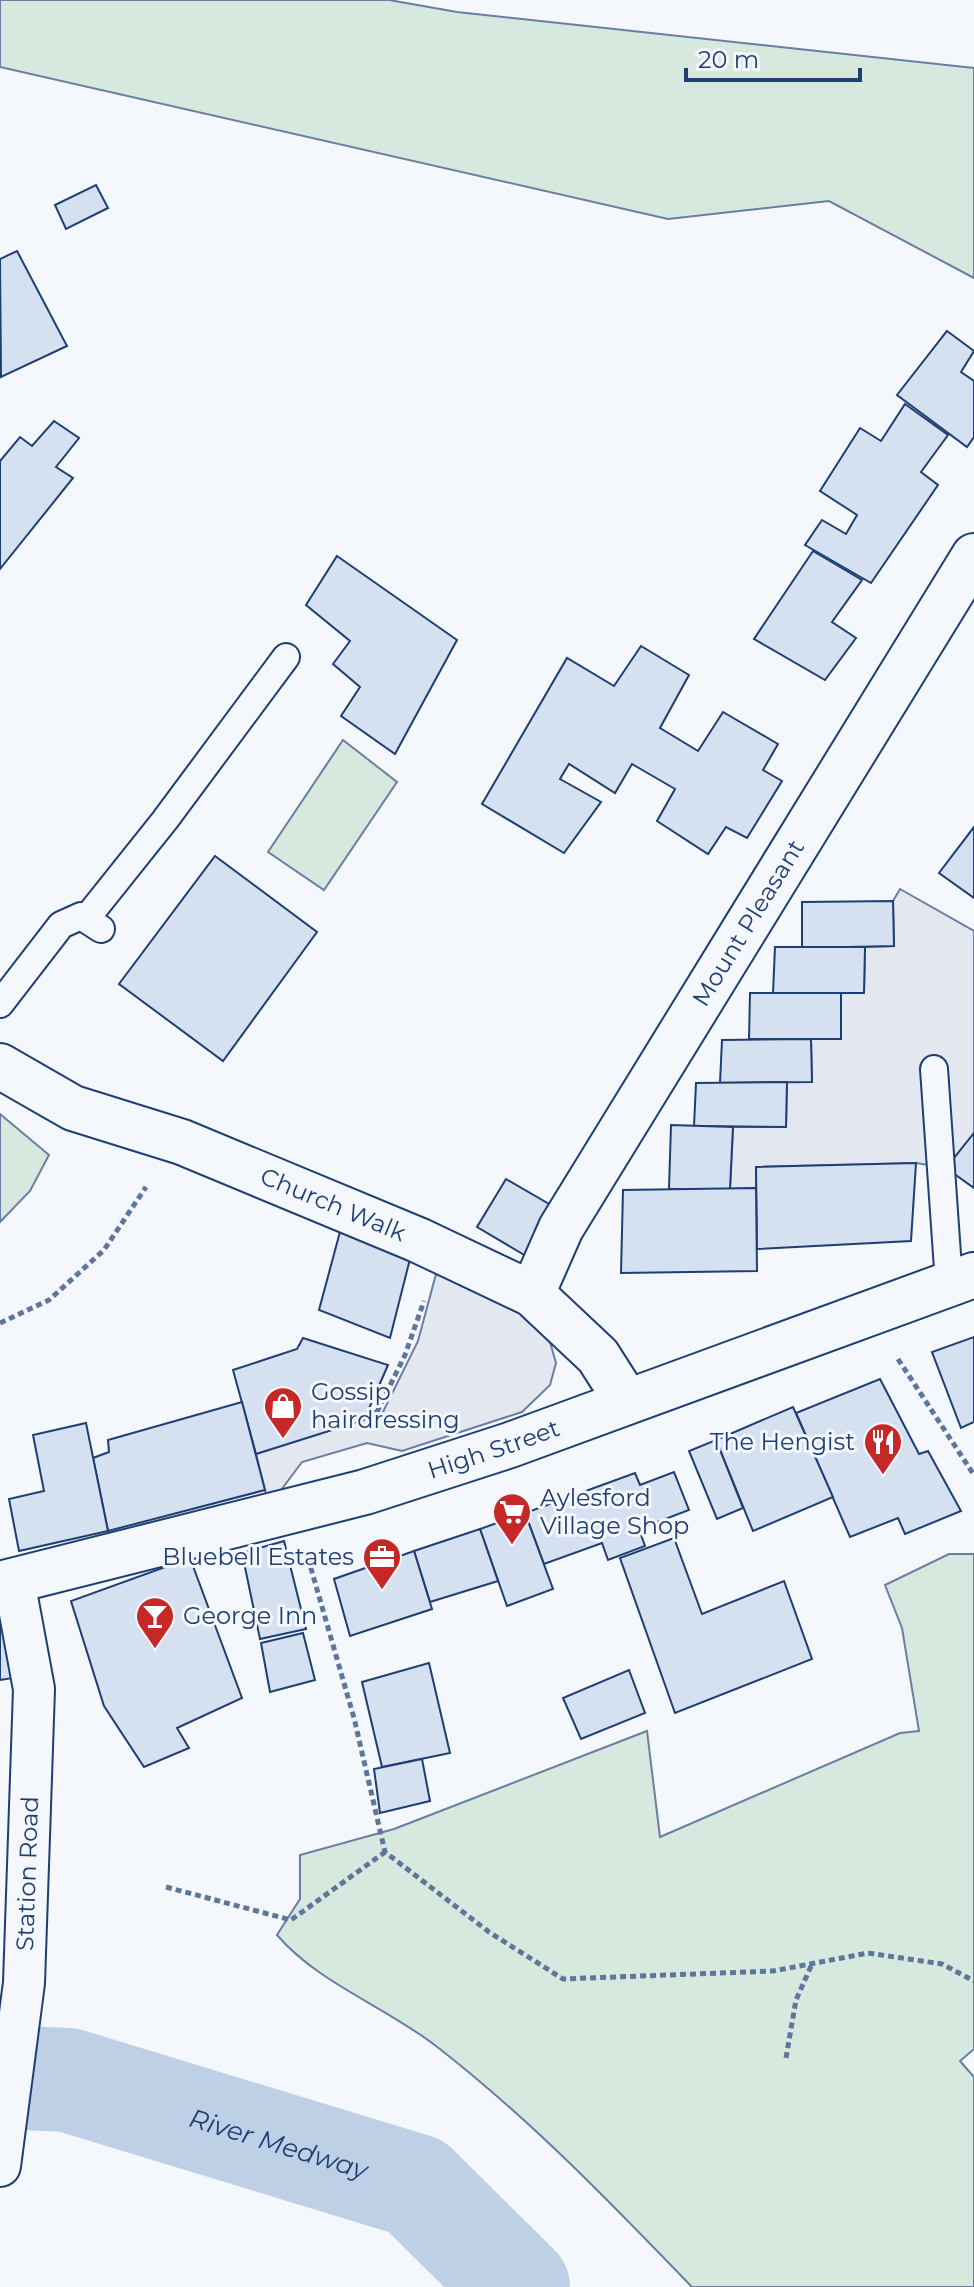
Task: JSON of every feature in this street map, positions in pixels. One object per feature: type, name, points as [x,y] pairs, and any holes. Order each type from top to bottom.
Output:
[{"type":"street","name":"Mount Pleasant","points":[[532,1294],[561,1228],[974,556]]},
{"type":"street","name":"Church Walk","points":[[0,1066],[73,1108],[163,1137],[436,1249],[532,1294],[598,1356],[626,1400]]},
{"type":"street","name":"High Street","points":[[7,1582],[294,1511],[510,1445],[962,1279]]},
{"type":"street","name":"Station Road","points":[[0,2166],[24,1983],[34,1689],[7,1582]]},
{"type":"lane","points":[[0,1004],[61,925],[81,916],[94,924],[165,820],[286,657]]},
{"type":"lane","points":[[934,1069],[962,1279]]},
{"type":"path","points":[[0,1323],[49,1300],[104,1250],[144,1193],[163,1137]]},
{"type":"path","points":[[377,1412],[422,1311],[436,1249]]},
{"type":"path","points":[[869,1313],[974,1475]]},
{"type":"path","points":[[294,1511],[354,1718],[385,1852],[489,1932],[563,1979],[773,1971],[868,1953],[942,1964],[974,1981]]},
{"type":"path","points":[[166,1887],[291,1920],[385,1852]]},
{"type":"path","points":[[786,2058],[796,2000],[813,1963]]},
{"type":"shaded area","points":[[0,0],[389,0],[457,12],[974,68],[974,278],[829,201],[668,219],[0,67]]},
{"type":"shaded area","points":[[343,740],[397,782],[324,890],[268,852]]},
{"type":"shaded area","points":[[900,889],[974,931],[974,1133],[946,1168],[916,1163],[756,1167],[756,1188],[730,1189],[733,1127],[786,1127],[787,1082],[812,1082],[811,1039],[841,1039],[841,993],[864,993],[865,947],[894,946],[893,901]]},
{"type":"shaded area","points":[[0,1114],[49,1155],[30,1191],[0,1222]]},
{"type":"shaded area","points":[[439,1263],[531,1315],[548,1335],[556,1363],[550,1385],[522,1412],[402,1451],[367,1443],[302,1462],[281,1490],[266,1494],[256,1454],[363,1420],[369,1409],[382,1414],[418,1341]]},
{"type":"shaded area","points":[[949,1554],[974,1554],[974,2049],[960,2061],[974,2077],[974,2287],[692,2287],[504,2102],[436,2046],[312,1967],[277,1935],[300,1899],[300,1855],[394,1829],[647,1731],[660,1837],[900,1733],[919,1731],[902,1628],[885,1585]]},
{"type":"building","points":[[96,185],[108,208],[66,229],[55,205]]},
{"type":"building","points":[[17,251],[67,346],[1,377],[0,259]]},
{"type":"building","points":[[947,331],[974,351],[961,372],[974,381],[974,437],[967,447],[897,395]]},
{"type":"building","points":[[905,404],[948,435],[921,472],[938,485],[871,583],[805,545],[822,520],[846,534],[857,515],[820,491],[860,428],[881,441]]},
{"type":"building","points":[[54,421],[79,438],[56,467],[73,478],[0,569],[0,461],[20,437],[32,446]]},
{"type":"building","points":[[813,551],[862,580],[832,622],[856,638],[825,680],[754,639]]},
{"type":"building","points":[[337,556],[457,640],[395,754],[341,716],[360,687],[333,664],[350,641],[306,605]]},
{"type":"building","points":[[641,646],[689,675],[660,728],[698,751],[723,712],[778,744],[763,770],[782,781],[747,838],[726,827],[708,854],[657,821],[675,789],[632,764],[615,793],[569,764],[560,779],[601,802],[564,853],[482,804],[567,658],[614,686]]},
{"type":"building","points":[[974,827],[974,898],[939,873]]},
{"type":"building","points":[[215,856],[317,932],[223,1061],[119,984]]},
{"type":"building","points":[[893,901],[894,946],[802,948],[802,902]]},
{"type":"building","points":[[775,947],[865,947],[864,993],[773,993]]},
{"type":"building","points":[[750,993],[841,993],[841,1039],[749,1039]]},
{"type":"building","points":[[811,1039],[812,1082],[720,1083],[722,1040]]},
{"type":"building","points":[[787,1082],[786,1127],[694,1126],[696,1083]]},
{"type":"building","points":[[671,1125],[733,1127],[730,1189],[669,1189]]},
{"type":"building","points":[[974,1133],[974,1188],[946,1168]]},
{"type":"building","points":[[916,1163],[911,1241],[757,1249],[756,1167]]},
{"type":"building","points":[[506,1179],[556,1208],[526,1256],[477,1227]]},
{"type":"building","points":[[756,1188],[757,1271],[621,1273],[623,1190]]},
{"type":"building","points":[[341,1228],[411,1255],[390,1338],[319,1310]]},
{"type":"building","points":[[974,1337],[974,1422],[961,1428],[932,1352]]},
{"type":"building","points":[[303,1338],[388,1365],[364,1420],[256,1454],[233,1370],[297,1349]]},
{"type":"building","name":"The Hengist","points":[[880,1379],[919,1454],[928,1451],[961,1511],[905,1534],[898,1518],[850,1537],[796,1413]]},
{"type":"building","points":[[242,1402],[265,1490],[108,1531],[93,1458],[109,1452],[108,1440]]},
{"type":"building","points":[[793,1407],[833,1497],[753,1531],[716,1440]]},
{"type":"building","points":[[86,1423],[108,1531],[19,1551],[9,1499],[44,1491],[33,1435]]},
{"type":"building","points":[[716,1440],[743,1508],[717,1519],[689,1451]]},
{"type":"building","points":[[674,1472],[689,1510],[639,1529],[645,1546],[608,1560],[602,1543],[544,1564],[525,1513],[635,1473],[640,1485]]},
{"type":"building","name":"Aylesford Village Shop","points":[[525,1513],[553,1589],[507,1606],[480,1529]]},
{"type":"building","points":[[480,1529],[498,1581],[430,1602],[414,1551]]},
{"type":"building","points":[[674,1538],[702,1614],[784,1581],[812,1659],[675,1713],[620,1558]]},
{"type":"building","points":[[284,1541],[306,1629],[260,1639],[242,1553]]},
{"type":"building","name":"Bluebell Estates","points":[[414,1551],[432,1609],[350,1636],[334,1579]]},
{"type":"building","name":"George Inn","points":[[190,1558],[242,1698],[177,1728],[189,1748],[144,1767],[104,1706],[71,1601]]},
{"type":"building","points":[[6,1615],[13,1678],[0,1680],[0,1616]]},
{"type":"building","points":[[303,1633],[315,1680],[270,1692],[261,1643]]},
{"type":"building","points":[[429,1663],[450,1753],[382,1767],[362,1682]]},
{"type":"building","points":[[629,1670],[645,1713],[581,1739],[563,1698]]},
{"type":"building","points":[[422,1759],[430,1801],[380,1813],[374,1769]]},
{"type":"waterway","name":"River Medway","points":[[0,2077],[68,2080],[416,2186],[518,2287]]},
{"type":"place","name":"Gossip hairdressing","points":[[283,1440]]},
{"type":"place","name":"The Hengist","points":[[883,1476]]},
{"type":"place","name":"Aylesford Village Shop","points":[[512,1546]]},
{"type":"place","name":"Bluebell Estates","points":[[382,1591]]},
{"type":"place","name":"George Inn","points":[[155,1650]]}]
